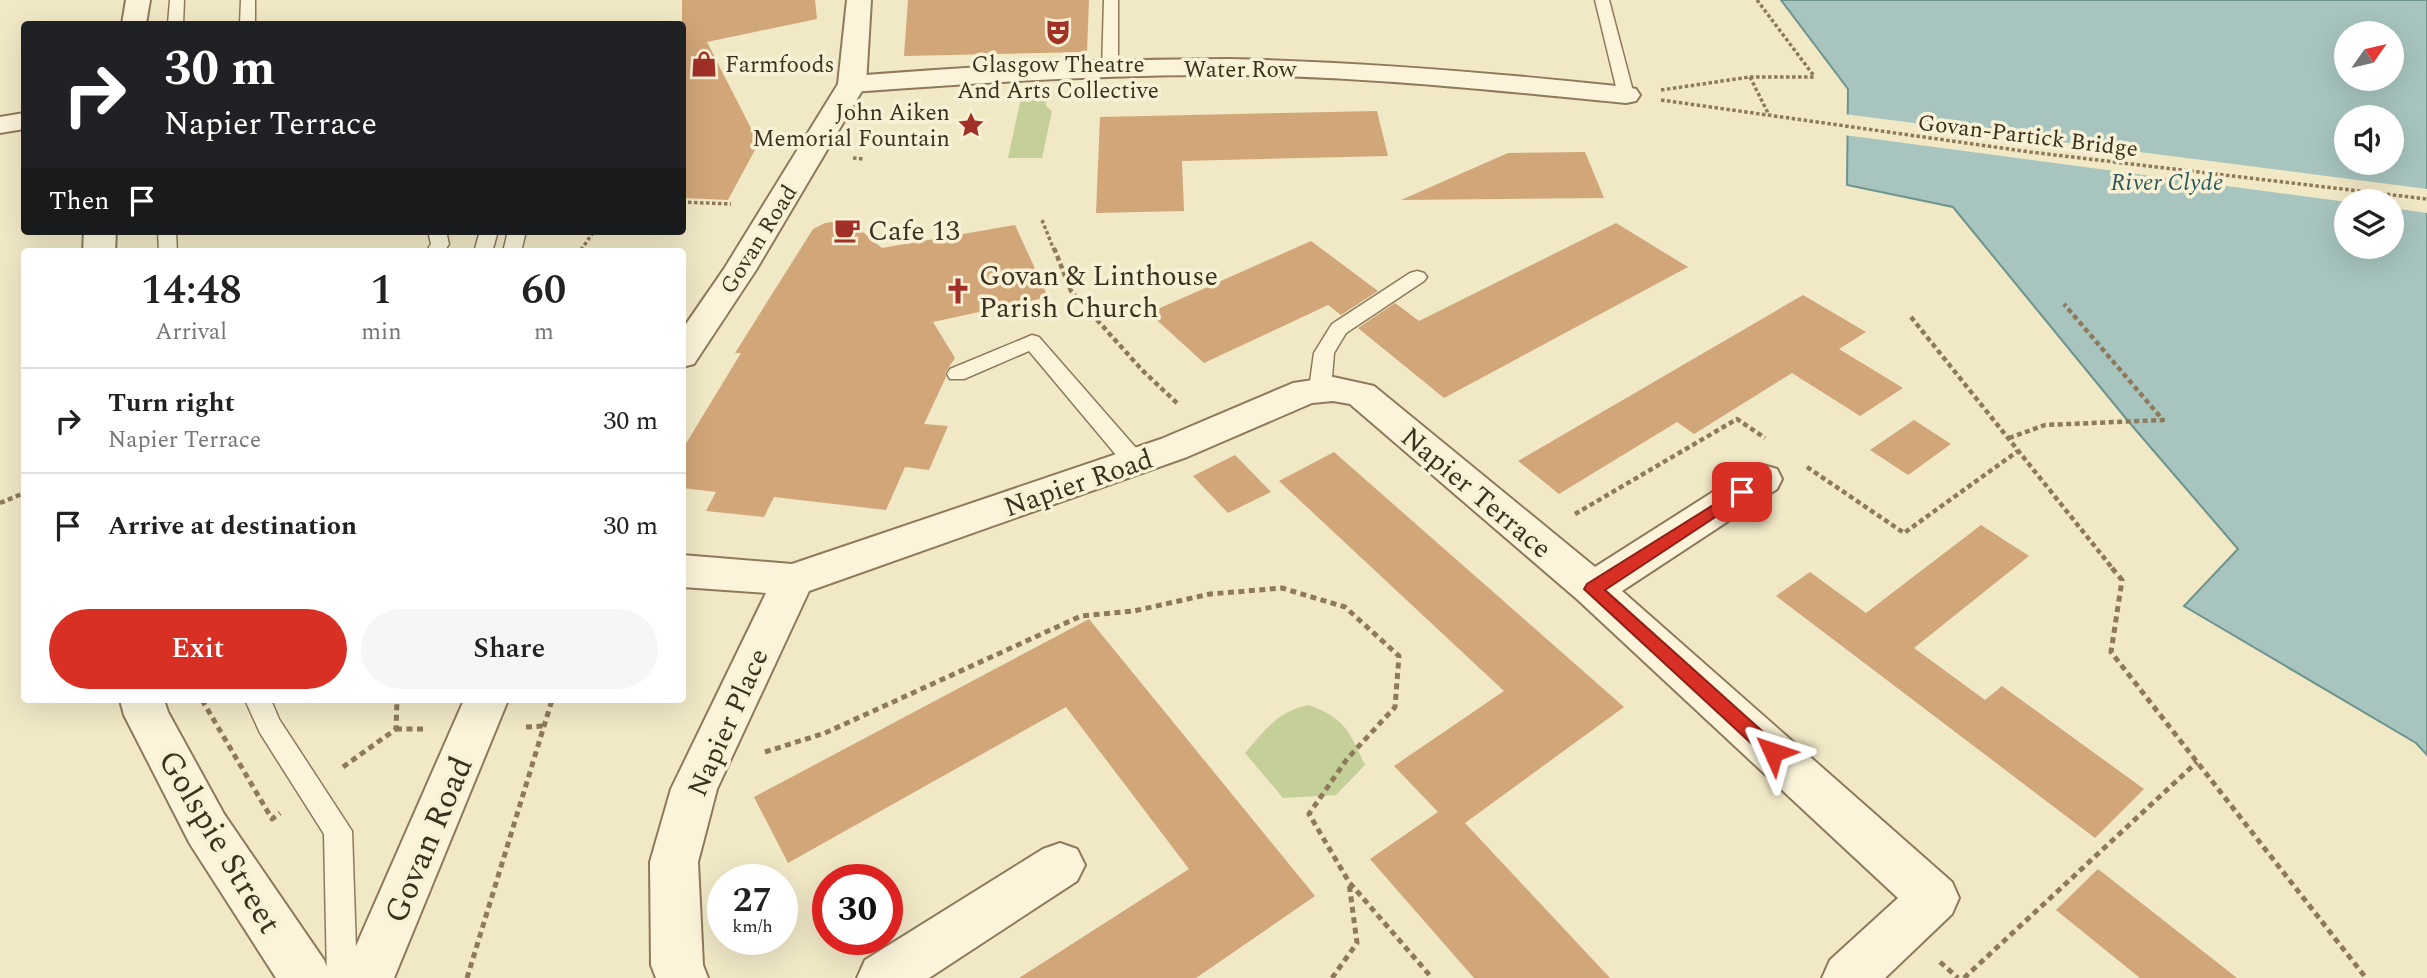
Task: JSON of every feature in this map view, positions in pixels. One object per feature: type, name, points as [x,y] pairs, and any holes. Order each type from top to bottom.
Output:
[{"type":"street","points":[[134,21],[138,0]]},
{"type":"street","name":"Govan Road","points":[[686,350],[740,270],[852,84],[859,0]]},
{"type":"street","name":"Water Row","points":[[852,84],[1110,70],[1279,68],[1398,73],[1626,95]]},
{"type":"street","points":[[0,125],[21,122]]},
{"type":"street","name":"Napier Road","points":[[793,580],[1135,462],[1306,391],[1340,392]]},
{"type":"street","name":"Napier Terrace","points":[[1340,392],[1593,589],[1934,898],[1848,978]]},
{"type":"street","points":[[1593,589],[1763,479]]},
{"type":"street","points":[[686,570],[793,580]]},
{"type":"street","name":"Napier Place","points":[[682,978],[677,965],[674,862],[694,789],[793,580]]},
{"type":"street","name":"Golspie Street","points":[[143,703],[146,715],[207,829],[306,978]]},
{"type":"street","name":"Govan Road","points":[[368,978],[485,703]]},
{"type":"street","points":[[883,978],[1060,865]]},
{"type":"lane","points":[[176,21],[177,0]]},
{"type":"lane","points":[[248,0],[248,21]]},
{"type":"lane","points":[[1110,70],[1111,0]]},
{"type":"lane","points":[[1602,0],[1626,95]]},
{"type":"lane","points":[[1340,392],[1324,352],[1339,329],[1417,277]]},
{"type":"lane","points":[[957,374],[1032,342],[1135,462]]},
{"type":"lane","points":[[259,703],[269,725],[338,831],[342,978]]},
{"type":"path","points":[[1626,95],[1750,77],[1814,77],[1757,0]]},
{"type":"path","points":[[1750,77],[1770,115]]},
{"type":"path","name":"Govan-Partick Bridge","points":[[1626,95],[2030,152],[2427,199]]},
{"type":"path","points":[[686,202],[723,204]]},
{"type":"path","points":[[1042,220],[1071,291],[1143,371],[1209,433]]},
{"type":"path","points":[[2009,438],[2045,425],[2163,420],[2064,304]]},
{"type":"path","points":[[1911,317],[2122,580],[2111,652],[2366,978]]},
{"type":"path","points":[[0,503],[21,494]]},
{"type":"path","points":[[716,741],[746,757],[825,733],[1081,616],[1134,611],[1210,594],[1282,588],[1345,607],[1399,656],[1395,706],[1347,759],[1309,814],[1349,882],[1432,978]]},
{"type":"path","points":[[467,978],[551,703]]},
{"type":"path","points":[[1964,978],[2197,762]]},
{"type":"path","points":[[1332,978],[1357,943],[1349,882]]},
{"type":"green space","points":[[1021,98],[1047,98],[1046,106],[1052,111],[1042,158],[1008,158]]},
{"type":"green space","points":[[1308,705],[1330,715],[1344,727],[1365,765],[1336,795],[1283,798],[1245,753],[1280,717]]},
{"type":"water","name":"River Clyde","points":[[1781,0],[2427,0],[2427,755],[2416,743],[2184,606],[2238,549],[2128,421],[1953,207],[1847,185],[1848,89]]},
{"type":"pier","points":[[1844,114],[2427,189],[2427,213],[2404,210],[2404,189],[2334,189],[2334,200],[1844,135]]},
{"type":"building","points":[[682,0],[815,0],[817,19],[707,42],[756,138],[756,148],[728,200],[686,198],[686,21],[682,21]]},
{"type":"building","points":[[908,0],[1089,0],[1087,52],[904,56]]},
{"type":"building","points":[[1377,111],[1388,156],[1182,161],[1184,211],[1096,213],[1100,117]]},
{"type":"building","points":[[1585,152],[1604,198],[1401,200],[1508,153]]},
{"type":"building","points":[[825,223],[852,223],[882,248],[1015,225],[1048,297],[933,322],[955,358],[945,373],[946,377],[924,424],[948,426],[929,470],[905,467],[886,510],[774,497],[764,517],[706,511],[716,492],[686,488],[686,443],[741,353],[735,353],[813,229]]},
{"type":"building","points":[[1616,223],[1688,267],[1444,398],[1358,328],[1395,303],[1419,321]]},
{"type":"building","points":[[1311,241],[1378,291],[1341,315],[1328,305],[1204,363],[1149,313]]},
{"type":"building","points":[[1803,295],[1866,332],[1839,349],[1903,388],[1860,416],[1792,373],[1694,434],[1677,422],[1559,494],[1518,461]]},
{"type":"building","points":[[1914,420],[1951,444],[1908,475],[1870,450]]},
{"type":"building","points":[[1334,452],[1624,707],[1465,823],[1610,978],[1474,978],[1370,859],[1438,812],[1394,766],[1504,691],[1279,481]]},
{"type":"building","points":[[1235,455],[1271,492],[1228,513],[1193,476]]},
{"type":"building","points":[[1981,525],[2029,556],[1914,648],[1985,700],[2002,686],[2144,789],[2095,838],[1776,596],[1810,572],[1866,613]]},
{"type":"building","points":[[1089,619],[1315,896],[1196,978],[1019,978],[1189,869],[1066,707],[788,863],[754,797]]},
{"type":"building","points":[[2098,869],[2237,978],[2140,978],[2056,910]]},
{"type":"place","name":"Glasgow Theatre And Arts Collective","points":[[1058,32]]},
{"type":"place","name":"Farmfoods","points":[[704,64]]},
{"type":"place","name":"John Aiken Memorial Fountain","points":[[971,125]]},
{"type":"place","name":"Cafe 13","points":[[847,230]]},
{"type":"place","name":"Govan & Linthouse Parish Church","points":[[958,291]]},
{"type":"route","points":[[1742,492],[1593,589],[1773,752]]}]
